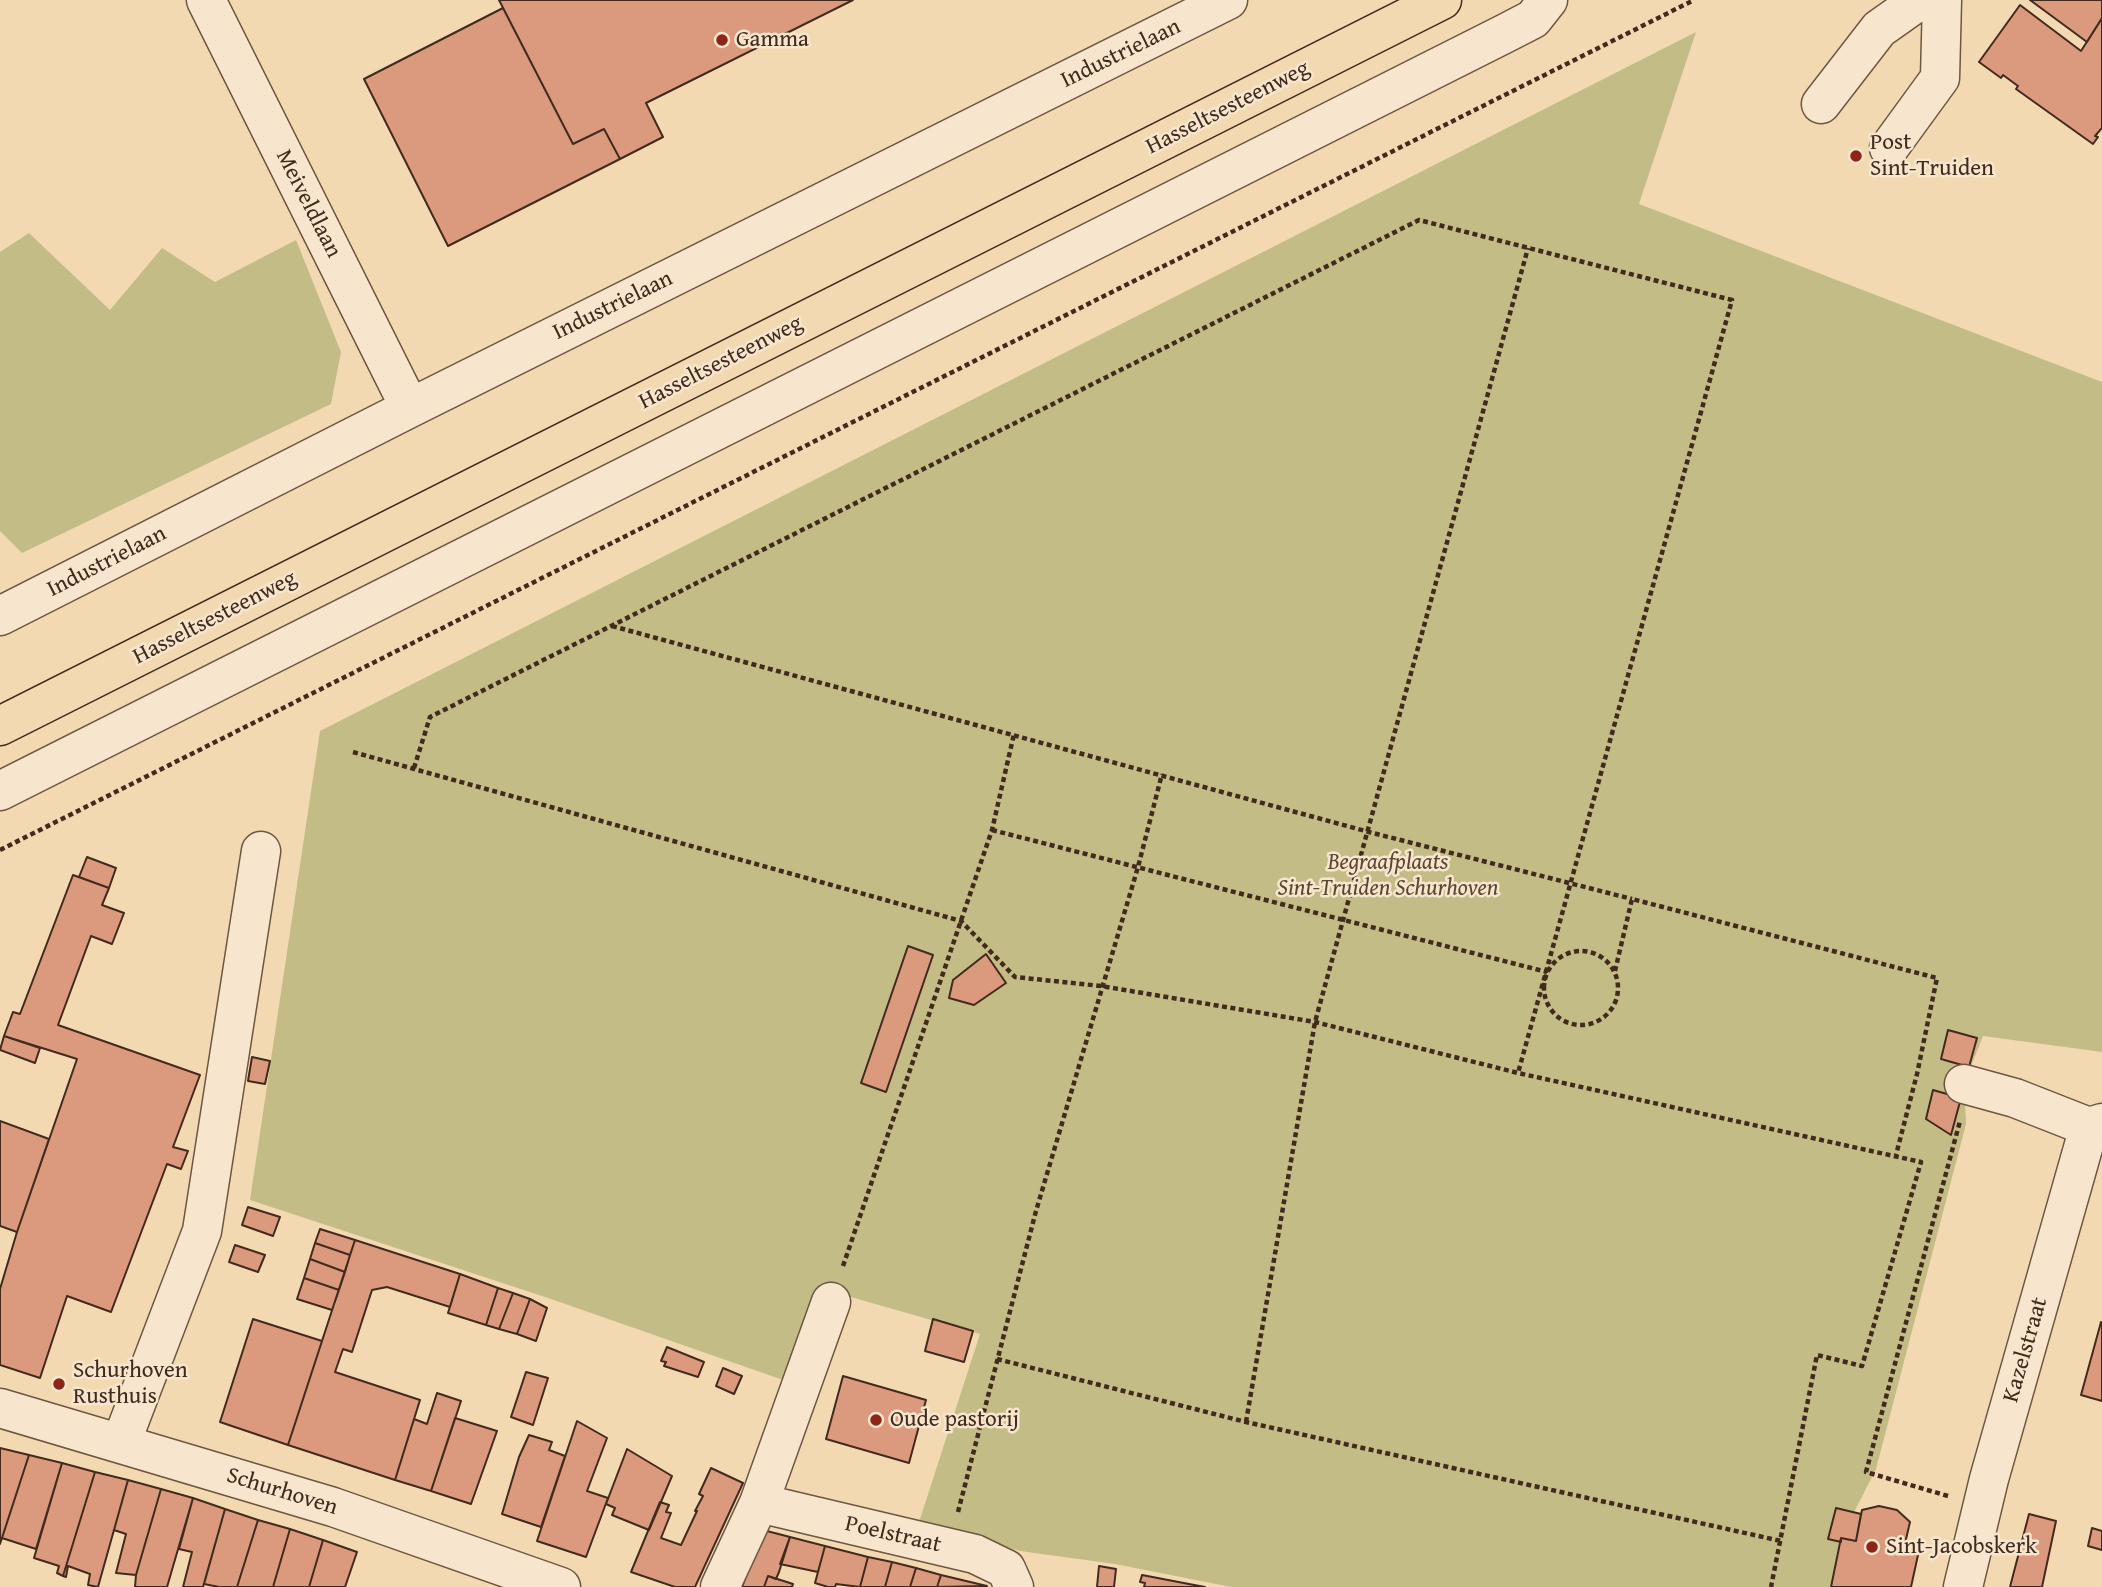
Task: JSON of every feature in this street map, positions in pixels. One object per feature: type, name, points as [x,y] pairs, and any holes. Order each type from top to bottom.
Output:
[{"type":"main road","name":"Hasseltsesteenweg","points":[[0,702],[1391,0]]},
{"type":"main road","name":"Hasseltsesteenweg","points":[[0,726],[1442,0]]},
{"type":"street","name":"Meiveldlaan","points":[[206,0],[410,408]]},
{"type":"street","name":"Industrielaan","points":[[0,616],[1228,0]]},
{"type":"street","points":[[0,791],[1504,34],[1533,19],[1548,0]]},
{"type":"street","points":[[1821,104],[1879,29],[1920,0]]},
{"type":"street","points":[[1889,148],[1940,78],[1941,0]]},
{"type":"street","points":[[121,1443],[202,1231],[261,851]]},
{"type":"street","points":[[1967,1085],[2096,1125]]},
{"type":"street","name":"Kazelstraat","points":[[1963,1587],[1983,1506],[2096,1125]]},
{"type":"street","points":[[720,1587],[759,1503],[831,1302]]},
{"type":"street","name":"Schurhoven","points":[[0,1408],[333,1507],[561,1587]]},
{"type":"street","name":"Poelstraat","points":[[759,1503],[975,1554],[1006,1569],[1014,1587]]},
{"type":"path","points":[[0,850],[1694,0]]},
{"type":"path","points":[[414,768],[430,717],[1419,220],[1732,300],[1518,1073]]},
{"type":"path","points":[[1246,1422],[1315,1023],[1528,248]]},
{"type":"path","points":[[612,626],[1369,832],[1937,978],[1917,1074],[1896,1155]]},
{"type":"path","points":[[831,1302],[992,830],[1014,734]]},
{"type":"path","points":[[354,752],[961,921],[1015,977],[1101,986],[1315,1023],[1518,1073],[1921,1162],[1862,1366],[1817,1355],[1771,1587]]},
{"type":"path","points":[[956,1519],[1035,1211],[1138,867],[1162,774]]},
{"type":"path","points":[[992,830],[1547,972]]},
{"type":"path","points":[[1615,971],[1632,899]]},
{"type":"path","points":[[1579,950],[1596,953],[1615,971],[1619,988],[1610,1013],[1590,1024],[1574,1025],[1559,1018],[1551,1010],[1545,997],[1547,972],[1564,954],[1579,950]]},
{"type":"path","points":[[1967,1085],[1866,1472],[1983,1506]]},
{"type":"path","points":[[998,1359],[1246,1422],[1781,1541]]},
{"type":"green space","name":"Begraafplaats Sint-Truiden Schurhoven","points":[[1696,32],[1639,204],[2102,382],[2102,1052],[1983,1036],[1964,1084],[1966,1124],[1876,1469],[1841,1538],[1830,1587],[1231,1587],[1115,1564],[1020,1551],[919,1522],[980,1334],[844,1295],[786,1381],[548,1298],[250,1200],[320,731]]},
{"type":"green space","points":[[29,233],[110,310],[162,248],[215,282],[296,240],[341,352],[331,404],[22,553],[0,531],[0,252]]},
{"type":"building","points":[[499,0],[853,0],[646,103],[663,137],[620,159],[604,129],[573,144]]},
{"type":"building","points":[[2030,0],[2102,0],[2102,18],[2087,42]]},
{"type":"building","points":[[2020,5],[2081,51],[2102,18],[2102,128],[2095,136],[2098,137],[2093,144],[2016,89],[2018,86],[2003,75],[2001,78],[1979,62]]},
{"type":"building","points":[[503,8],[573,144],[604,129],[620,159],[448,246],[364,79]]},
{"type":"building","points":[[87,857],[116,868],[109,888],[79,877]]},
{"type":"building","points":[[73,875],[109,888],[102,905],[124,913],[112,944],[91,936],[58,1025],[200,1075],[173,1147],[188,1151],[181,1169],[167,1164],[111,1312],[67,1296],[40,1378],[0,1365],[0,1289],[77,1059],[4,1036],[13,1012],[20,1014]]},
{"type":"building","points":[[908,946],[933,955],[886,1092],[861,1083]]},
{"type":"building","points":[[986,954],[1006,983],[974,1005],[949,998],[953,980]]},
{"type":"building","points":[[1948,1030],[1977,1038],[1969,1067],[1941,1059]]},
{"type":"building","points":[[4,1036],[40,1048],[35,1063],[0,1050]]},
{"type":"building","points":[[252,1057],[270,1061],[265,1084],[248,1081]]},
{"type":"building","points":[[1933,1090],[1961,1098],[1951,1135],[1926,1119]]},
{"type":"building","points":[[0,1121],[49,1139],[17,1232],[0,1226]]},
{"type":"building","points":[[248,1207],[280,1217],[273,1236],[242,1225]]},
{"type":"building","points":[[320,1229],[355,1240],[350,1255],[315,1243]]},
{"type":"building","points":[[355,1240],[460,1274],[450,1307],[387,1287],[372,1290],[352,1352],[343,1349],[335,1372],[420,1400],[395,1480],[288,1445]]},
{"type":"building","points":[[315,1243],[350,1255],[345,1272],[310,1259]]},
{"type":"building","points":[[235,1245],[265,1255],[258,1272],[229,1262]]},
{"type":"building","points":[[310,1259],[345,1272],[339,1290],[304,1278]]},
{"type":"building","points":[[460,1274],[498,1288],[486,1325],[448,1313]]},
{"type":"building","points":[[304,1278],[339,1290],[332,1310],[297,1299]]},
{"type":"building","points":[[498,1288],[513,1293],[499,1329],[486,1325]]},
{"type":"building","points":[[513,1293],[530,1299],[517,1334],[499,1329]]},
{"type":"building","points":[[530,1299],[547,1308],[536,1341],[517,1334]]},
{"type":"building","points":[[253,1319],[322,1341],[288,1445],[220,1422]]},
{"type":"building","points":[[933,1319],[973,1331],[964,1362],[925,1351]]},
{"type":"building","points":[[2102,1323],[2102,1401],[2081,1395]]},
{"type":"building","points":[[667,1347],[704,1362],[698,1377],[664,1366],[666,1362],[661,1361]]},
{"type":"building","points":[[723,1368],[742,1376],[734,1394],[716,1386]]},
{"type":"building","points":[[526,1372],[548,1378],[533,1425],[511,1417]]},
{"type":"building","name":"Oude pastorij","points":[[843,1376],[926,1400],[909,1463],[826,1439]]},
{"type":"building","points":[[437,1393],[461,1401],[431,1491],[395,1480],[414,1419],[427,1424]]},
{"type":"building","points":[[455,1418],[497,1431],[471,1504],[431,1491]]},
{"type":"building","points":[[577,1421],[607,1438],[587,1491],[608,1498],[586,1557],[537,1541]]},
{"type":"building","points":[[529,1435],[552,1442],[549,1450],[565,1456],[541,1527],[502,1514],[519,1457]]},
{"type":"building","points":[[0,1448],[29,1455],[0,1544]]},
{"type":"building","points":[[627,1449],[672,1476],[649,1530],[612,1515],[615,1508],[606,1504]]},
{"type":"building","points":[[29,1455],[62,1463],[36,1549],[2,1538]]},
{"type":"building","points":[[62,1463],[95,1472],[63,1576],[57,1573],[59,1566],[34,1558]]},
{"type":"building","points":[[711,1468],[743,1483],[695,1587],[675,1587],[631,1572],[660,1502],[669,1505],[666,1512],[671,1513],[661,1538],[681,1545],[703,1496],[699,1494]]},
{"type":"building","points":[[95,1472],[128,1480],[98,1587],[88,1585],[90,1574],[68,1566],[66,1577],[63,1576]]},
{"type":"building","points":[[128,1480],[161,1489],[136,1575],[116,1573],[126,1534],[114,1530]]},
{"type":"building","points":[[161,1489],[193,1498],[167,1587],[135,1587],[136,1575]]},
{"type":"building","points":[[193,1498],[225,1509],[203,1587],[183,1587],[192,1552],[179,1549]]},
{"type":"building","name":"Sint-Jacobskerk","points":[[1879,1506],[1897,1510],[1910,1522],[1903,1552],[1918,1555],[1911,1587],[1831,1587],[1841,1538],[1856,1541],[1862,1510]]},
{"type":"building","points":[[1836,1508],[1861,1514],[1856,1541],[1828,1539]]},
{"type":"building","points":[[225,1509],[258,1520],[237,1587],[204,1584]]},
{"type":"building","points":[[2029,1514],[2056,1521],[2042,1587],[2010,1587]]},
{"type":"building","points":[[258,1520],[290,1529],[273,1587],[237,1587]]},
{"type":"building","points":[[2092,1528],[2102,1531],[2102,1550],[2088,1546]]},
{"type":"building","points":[[290,1529],[323,1540],[309,1587],[273,1587]]},
{"type":"building","points":[[763,1530],[790,1537],[779,1572],[776,1579],[768,1576],[764,1587],[742,1587]]},
{"type":"building","points":[[790,1537],[825,1546],[818,1572],[780,1564]]},
{"type":"building","points":[[323,1540],[357,1552],[345,1587],[309,1587]]},
{"type":"building","points":[[825,1546],[868,1557],[860,1587],[836,1584],[835,1587],[828,1587],[815,1583]]},
{"type":"building","points":[[868,1557],[892,1562],[885,1587],[860,1587]]},
{"type":"building","points":[[892,1562],[916,1568],[910,1587],[885,1587]]},
{"type":"building","points":[[1099,1566],[1116,1569],[1114,1587],[1097,1587]]},
{"type":"building","points":[[916,1568],[941,1575],[937,1587],[910,1587]]},
{"type":"building","points":[[941,1575],[987,1586],[937,1587]]},
{"type":"building","points":[[1142,1575],[1205,1587],[1144,1587],[1145,1583],[1140,1582]]},
{"type":"building","points":[[768,1576],[793,1584],[792,1587],[764,1587]]},
{"type":"place","name":"Gamma","points":[[722,40]]},
{"type":"place","name":"Post Sint-Truiden","points":[[1856,156]]},
{"type":"place","name":"Schurhoven Rusthuis","points":[[59,1384]]},
{"type":"place","name":"Oude pastorij","points":[[876,1420]]},
{"type":"place","name":"Sint-Jacobskerk","points":[[1872,1547]]}]
